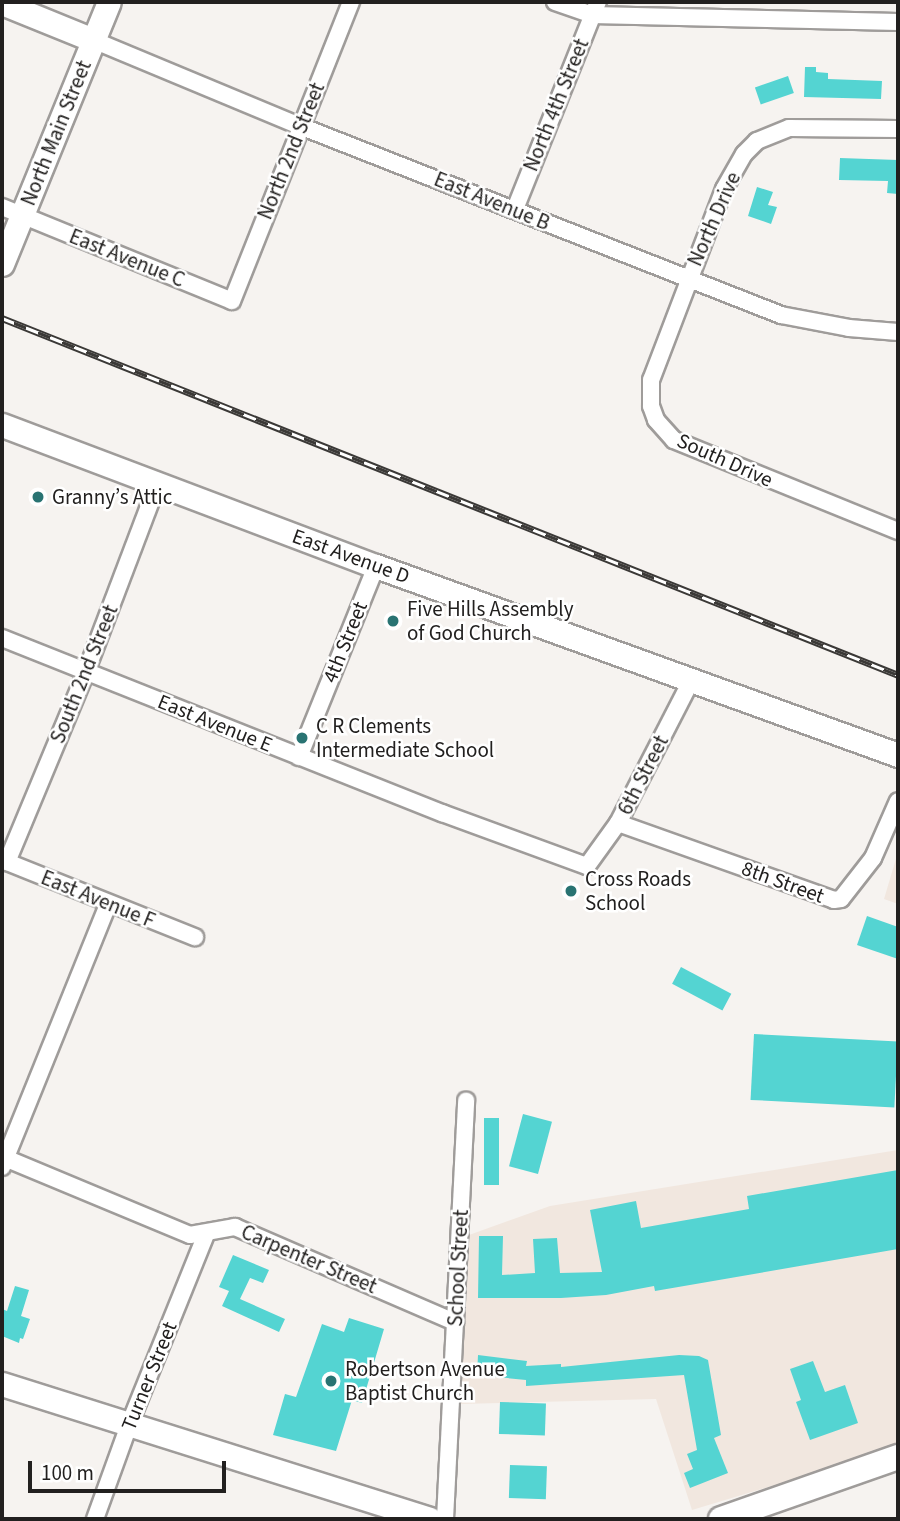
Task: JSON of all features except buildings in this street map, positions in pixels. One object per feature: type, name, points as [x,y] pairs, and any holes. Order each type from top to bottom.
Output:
[{"type":"main road","name":"North Main Street","points":[[2,264],[12,212],[93,40],[108,2]]},
{"type":"main road","points":[[2,3],[93,40]]},
{"type":"main road","name":"East Avenue D","points":[[2,425],[376,566],[898,755]]},
{"type":"main road","points":[[2,1384],[429,1519]]},
{"type":"main road","points":[[721,1519],[898,1457]]},
{"type":"street","name":"North 2nd Street","points":[[232,301],[351,2]]},
{"type":"street","points":[[555,2],[595,9],[898,22]]},
{"type":"street","name":"North 4th Street","points":[[515,209],[595,9]]},
{"type":"street","name":"East Avenue B","points":[[93,40],[688,279],[803,321],[898,332]]},
{"type":"street","name":"North Drive","points":[[688,279],[724,189],[744,155],[757,141],[789,128],[898,129]]},
{"type":"street","name":"East Avenue C","points":[[12,212],[232,301]]},
{"type":"street","name":"South Drive","points":[[688,279],[651,380],[651,406],[656,420],[674,440],[898,531]]},
{"type":"street","name":"South 2nd Street","points":[[4,861],[86,672],[157,485]]},
{"type":"street","name":"4th Street","points":[[299,757],[376,566]]},
{"type":"street","name":"East Avenue E","points":[[2,638],[299,757],[587,866]]},
{"type":"street","name":"6th Street","points":[[587,866],[618,823],[692,679]]},
{"type":"street","name":"8th Street","points":[[618,823],[834,900],[841,899],[873,858],[898,801]]},
{"type":"street","name":"East Avenue F","points":[[4,861],[195,937]]},
{"type":"street","points":[[4,1163],[108,904]]},
{"type":"street","name":"School Street","points":[[446,1519],[466,1101]]},
{"type":"street","name":"Carpenter Street","points":[[4,1163],[190,1235],[235,1227],[455,1322]]},
{"type":"street","name":"Turner Street","points":[[95,1519],[129,1425],[206,1234]]},
{"type":"shaded area","points":[[898,852],[898,904],[884,899]]},
{"type":"shaded area","points":[[898,1150],[898,1448],[692,1510],[656,1399],[461,1404],[469,1235],[550,1206]]},
{"type":"railway","points":[[2,318],[898,675]]},
{"type":"place","name":"Granny’s Attic","points":[[38,497]]},
{"type":"place","name":"Five Hills Assembly of God Church","points":[[393,621]]},
{"type":"place","name":"C R Clements Intermediate School","points":[[302,738]]},
{"type":"place","name":"Cross Roads School","points":[[571,891]]},
{"type":"place","name":"Robertson Avenue Baptist Church","points":[[331,1381]]}]
